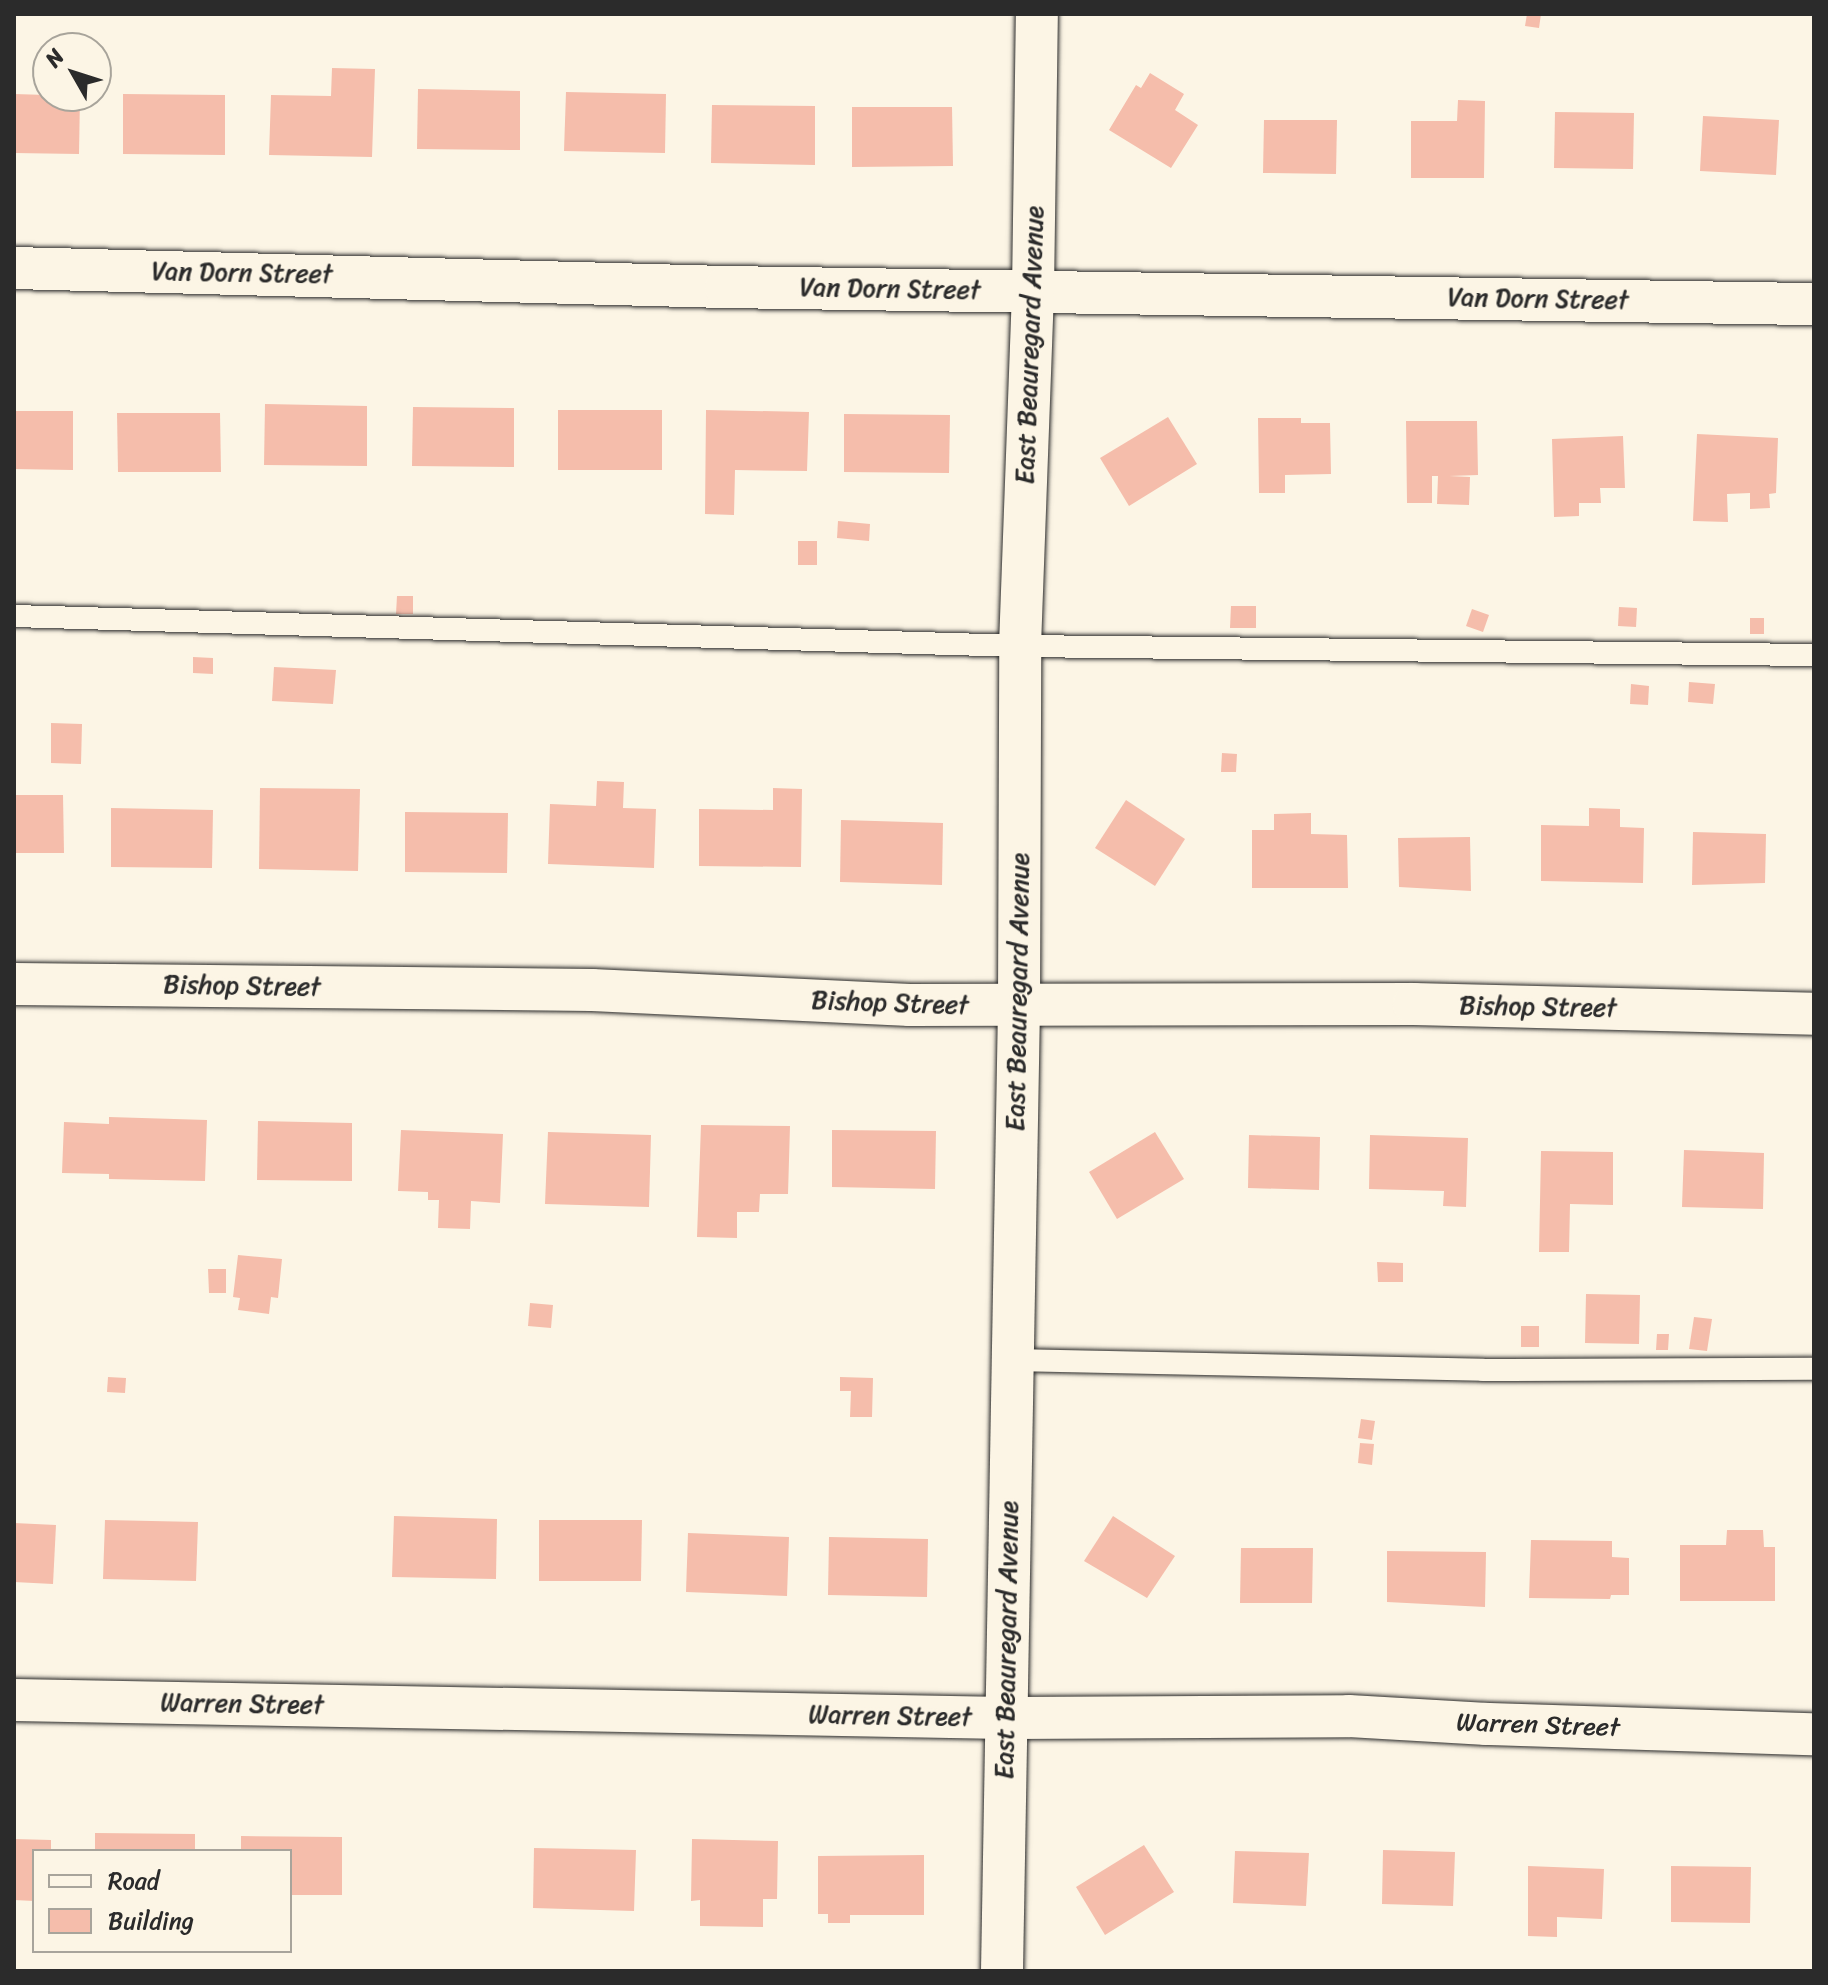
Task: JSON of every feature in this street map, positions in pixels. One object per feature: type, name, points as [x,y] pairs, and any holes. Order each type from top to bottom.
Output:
[{"type":"street","name":"East Beauregard Avenue","points":[[1002,1971],[1019,1006],[1020,646],[1033,291],[1037,14]]},
{"type":"street","name":"Van Dorn Street","points":[[14,268],[1033,291],[1814,304]]},
{"type":"street","name":"Bishop Street","points":[[14,984],[592,990],[910,1005],[1414,1004],[1814,1014]]},
{"type":"street","name":"Warren Street","points":[[14,1700],[1005,1718],[1349,1716],[1487,1724],[1814,1734]]},
{"type":"lane","points":[[14,616],[1020,646],[1814,655]]},
{"type":"lane","points":[[1012,1360],[1483,1370],[1814,1369]]},
{"type":"building","points":[[1527,14],[1541,14],[1539,28],[1525,26]]},
{"type":"building","points":[[332,68],[375,69],[372,157],[269,155],[271,95],[331,96]]},
{"type":"building","points":[[1150,73],[1184,94],[1175,110],[1198,125],[1171,168],[1109,130],[1136,85],[1141,88]]},
{"type":"building","points":[[418,89],[520,91],[520,150],[417,149]]},
{"type":"building","points":[[566,92],[666,94],[665,153],[564,151]]},
{"type":"building","points":[[14,94],[32,95],[32,112],[80,112],[79,154],[14,153]]},
{"type":"building","points":[[123,94],[225,95],[225,155],[123,154]]},
{"type":"building","points":[[1458,100],[1485,101],[1484,178],[1411,178],[1411,121],[1457,121]]},
{"type":"building","points":[[712,105],[815,106],[815,165],[711,163]]},
{"type":"building","points":[[852,107],[952,107],[953,166],[852,167]]},
{"type":"building","points":[[1555,112],[1634,113],[1633,169],[1554,168]]},
{"type":"building","points":[[1703,116],[1779,120],[1776,175],[1700,171]]},
{"type":"building","points":[[1264,120],[1337,120],[1336,174],[1263,173]]},
{"type":"building","points":[[265,404],[367,406],[367,466],[264,465]]},
{"type":"building","points":[[413,407],[514,408],[514,467],[412,466]]},
{"type":"building","points":[[558,410],[662,410],[662,470],[558,470]]},
{"type":"building","points":[[706,410],[809,412],[807,471],[735,470],[734,515],[705,514]]},
{"type":"building","points":[[14,411],[73,411],[73,470],[14,469]]},
{"type":"building","points":[[117,413],[220,413],[221,472],[118,472]]},
{"type":"building","points":[[844,414],[950,415],[949,473],[844,472]]},
{"type":"building","points":[[1168,417],[1197,464],[1129,506],[1100,458]]},
{"type":"building","points":[[1258,418],[1301,418],[1301,423],[1330,423],[1331,474],[1285,475],[1285,493],[1259,493]]},
{"type":"building","points":[[1406,421],[1477,421],[1478,475],[1449,476],[1470,477],[1469,505],[1437,504],[1438,476],[1432,476],[1432,503],[1407,503]]},
{"type":"building","points":[[1697,434],[1778,438],[1776,493],[1769,494],[1770,508],[1750,509],[1750,493],[1727,494],[1728,522],[1693,521]]},
{"type":"building","points":[[1623,436],[1625,488],[1600,488],[1601,503],[1579,503],[1579,516],[1554,517],[1552,439]]},
{"type":"building","points":[[838,521],[870,524],[869,541],[837,538]]},
{"type":"building","points":[[798,541],[817,541],[817,565],[798,565]]},
{"type":"building","points":[[397,596],[413,596],[413,614],[396,614]]},
{"type":"building","points":[[1231,606],[1256,606],[1256,628],[1230,628]]},
{"type":"building","points":[[1619,607],[1637,608],[1636,627],[1618,626]]},
{"type":"building","points":[[1472,609],[1489,615],[1483,632],[1466,626]]},
{"type":"building","points":[[1750,618],[1764,618],[1764,634],[1750,634]]},
{"type":"building","points":[[193,657],[213,658],[213,674],[193,673]]},
{"type":"building","points":[[274,667],[336,670],[333,704],[272,701]]},
{"type":"building","points":[[1689,682],[1715,684],[1713,704],[1688,702]]},
{"type":"building","points":[[1631,684],[1649,686],[1648,705],[1630,704]]},
{"type":"building","points":[[51,723],[82,724],[81,764],[51,763]]},
{"type":"building","points":[[1222,753],[1237,754],[1236,772],[1221,772]]},
{"type":"building","points":[[597,781],[624,782],[623,808],[656,809],[654,868],[548,864],[550,804],[596,806]]},
{"type":"building","points":[[260,788],[360,789],[358,871],[259,869]]},
{"type":"building","points":[[773,788],[802,789],[801,867],[699,866],[699,809],[773,810]]},
{"type":"building","points":[[14,795],[63,795],[64,853],[14,853]]},
{"type":"building","points":[[1126,800],[1185,839],[1155,886],[1095,848]]},
{"type":"building","points":[[111,808],[213,810],[212,868],[111,867]]},
{"type":"building","points":[[1589,808],[1620,809],[1620,827],[1644,828],[1643,883],[1541,881],[1541,825],[1589,826]]},
{"type":"building","points":[[405,812],[508,813],[507,873],[405,872]]},
{"type":"building","points":[[1311,813],[1311,834],[1347,835],[1348,888],[1252,888],[1252,830],[1274,830],[1274,814]]},
{"type":"building","points":[[841,820],[943,823],[942,885],[840,882]]},
{"type":"building","points":[[1693,832],[1766,834],[1765,883],[1692,885]]},
{"type":"building","points":[[1470,837],[1471,891],[1399,887],[1398,838]]},
{"type":"building","points":[[109,1117],[207,1120],[205,1181],[109,1179],[109,1174],[62,1173],[64,1122],[109,1124]]},
{"type":"building","points":[[258,1121],[352,1123],[352,1181],[257,1180]]},
{"type":"building","points":[[701,1125],[790,1126],[788,1194],[760,1194],[759,1212],[737,1212],[737,1238],[697,1237]]},
{"type":"building","points":[[401,1130],[503,1134],[500,1203],[471,1201],[470,1229],[438,1228],[439,1200],[428,1200],[428,1192],[398,1191]]},
{"type":"building","points":[[832,1130],[936,1131],[935,1189],[832,1187]]},
{"type":"building","points":[[548,1132],[651,1135],[649,1207],[545,1204]]},
{"type":"building","points":[[1155,1132],[1184,1179],[1117,1219],[1089,1172]]},
{"type":"building","points":[[1249,1135],[1320,1137],[1319,1190],[1248,1188]]},
{"type":"building","points":[[1370,1135],[1468,1138],[1466,1207],[1443,1206],[1444,1191],[1369,1189]]},
{"type":"building","points":[[1684,1150],[1764,1153],[1763,1209],[1682,1207]]},
{"type":"building","points":[[1541,1151],[1613,1152],[1613,1205],[1570,1204],[1569,1252],[1539,1252]]},
{"type":"building","points":[[238,1255],[282,1259],[278,1298],[271,1297],[269,1314],[238,1310],[240,1298],[233,1297]]},
{"type":"building","points":[[1377,1262],[1403,1263],[1403,1282],[1378,1282]]},
{"type":"building","points":[[208,1269],[226,1269],[226,1293],[209,1293]]},
{"type":"building","points":[[1586,1294],[1640,1295],[1639,1344],[1585,1343]]},
{"type":"building","points":[[530,1303],[553,1305],[551,1328],[528,1326]]},
{"type":"building","points":[[1694,1317],[1712,1319],[1707,1351],[1689,1349]]},
{"type":"building","points":[[1521,1326],[1539,1326],[1539,1347],[1521,1347]]},
{"type":"building","points":[[1657,1334],[1669,1334],[1668,1350],[1656,1350]]},
{"type":"building","points":[[108,1377],[126,1378],[125,1393],[107,1392]]},
{"type":"building","points":[[840,1377],[873,1378],[872,1417],[850,1417],[851,1391],[840,1391]]},
{"type":"building","points":[[1361,1419],[1375,1421],[1372,1440],[1358,1438]]},
{"type":"building","points":[[1360,1443],[1374,1444],[1372,1465],[1358,1463]]},
{"type":"building","points":[[394,1516],[497,1519],[496,1579],[392,1577]]},
{"type":"building","points":[[1113,1516],[1175,1556],[1147,1598],[1084,1561]]},
{"type":"building","points":[[105,1520],[198,1522],[196,1581],[103,1579]]},
{"type":"building","points":[[539,1520],[642,1520],[641,1581],[539,1581]]},
{"type":"building","points":[[14,1523],[56,1525],[53,1584],[14,1582]]},
{"type":"building","points":[[1727,1530],[1763,1530],[1764,1547],[1775,1547],[1775,1601],[1680,1601],[1680,1545],[1726,1545]]},
{"type":"building","points":[[688,1533],[789,1537],[787,1596],[686,1592]]},
{"type":"building","points":[[829,1537],[928,1539],[927,1597],[828,1595]]},
{"type":"building","points":[[1531,1540],[1612,1541],[1612,1557],[1629,1558],[1629,1595],[1611,1595],[1610,1599],[1529,1598]]},
{"type":"building","points":[[1241,1548],[1313,1548],[1312,1603],[1240,1603]]},
{"type":"building","points":[[1387,1551],[1486,1552],[1485,1607],[1387,1602]]},
{"type":"building","points":[[95,1833],[195,1834],[195,1849],[95,1849]]},
{"type":"building","points":[[241,1836],[342,1837],[342,1895],[292,1895],[292,1849],[241,1849]]},
{"type":"building","points":[[14,1839],[51,1840],[51,1849],[32,1849],[32,1901],[14,1900]]},
{"type":"building","points":[[692,1839],[778,1841],[777,1899],[763,1899],[763,1927],[700,1926],[700,1900],[691,1901]]},
{"type":"building","points":[[1144,1845],[1174,1892],[1105,1935],[1076,1887]]},
{"type":"building","points":[[534,1848],[636,1850],[634,1911],[533,1908]]},
{"type":"building","points":[[1383,1850],[1455,1852],[1453,1906],[1382,1904]]},
{"type":"building","points":[[1235,1851],[1309,1853],[1306,1906],[1233,1903]]},
{"type":"building","points":[[924,1855],[924,1915],[850,1915],[850,1923],[828,1923],[828,1914],[818,1914],[818,1856]]},
{"type":"building","points":[[1528,1866],[1604,1869],[1602,1919],[1557,1917],[1557,1937],[1528,1936]]},
{"type":"building","points":[[1671,1866],[1751,1867],[1750,1923],[1671,1922]]}]
